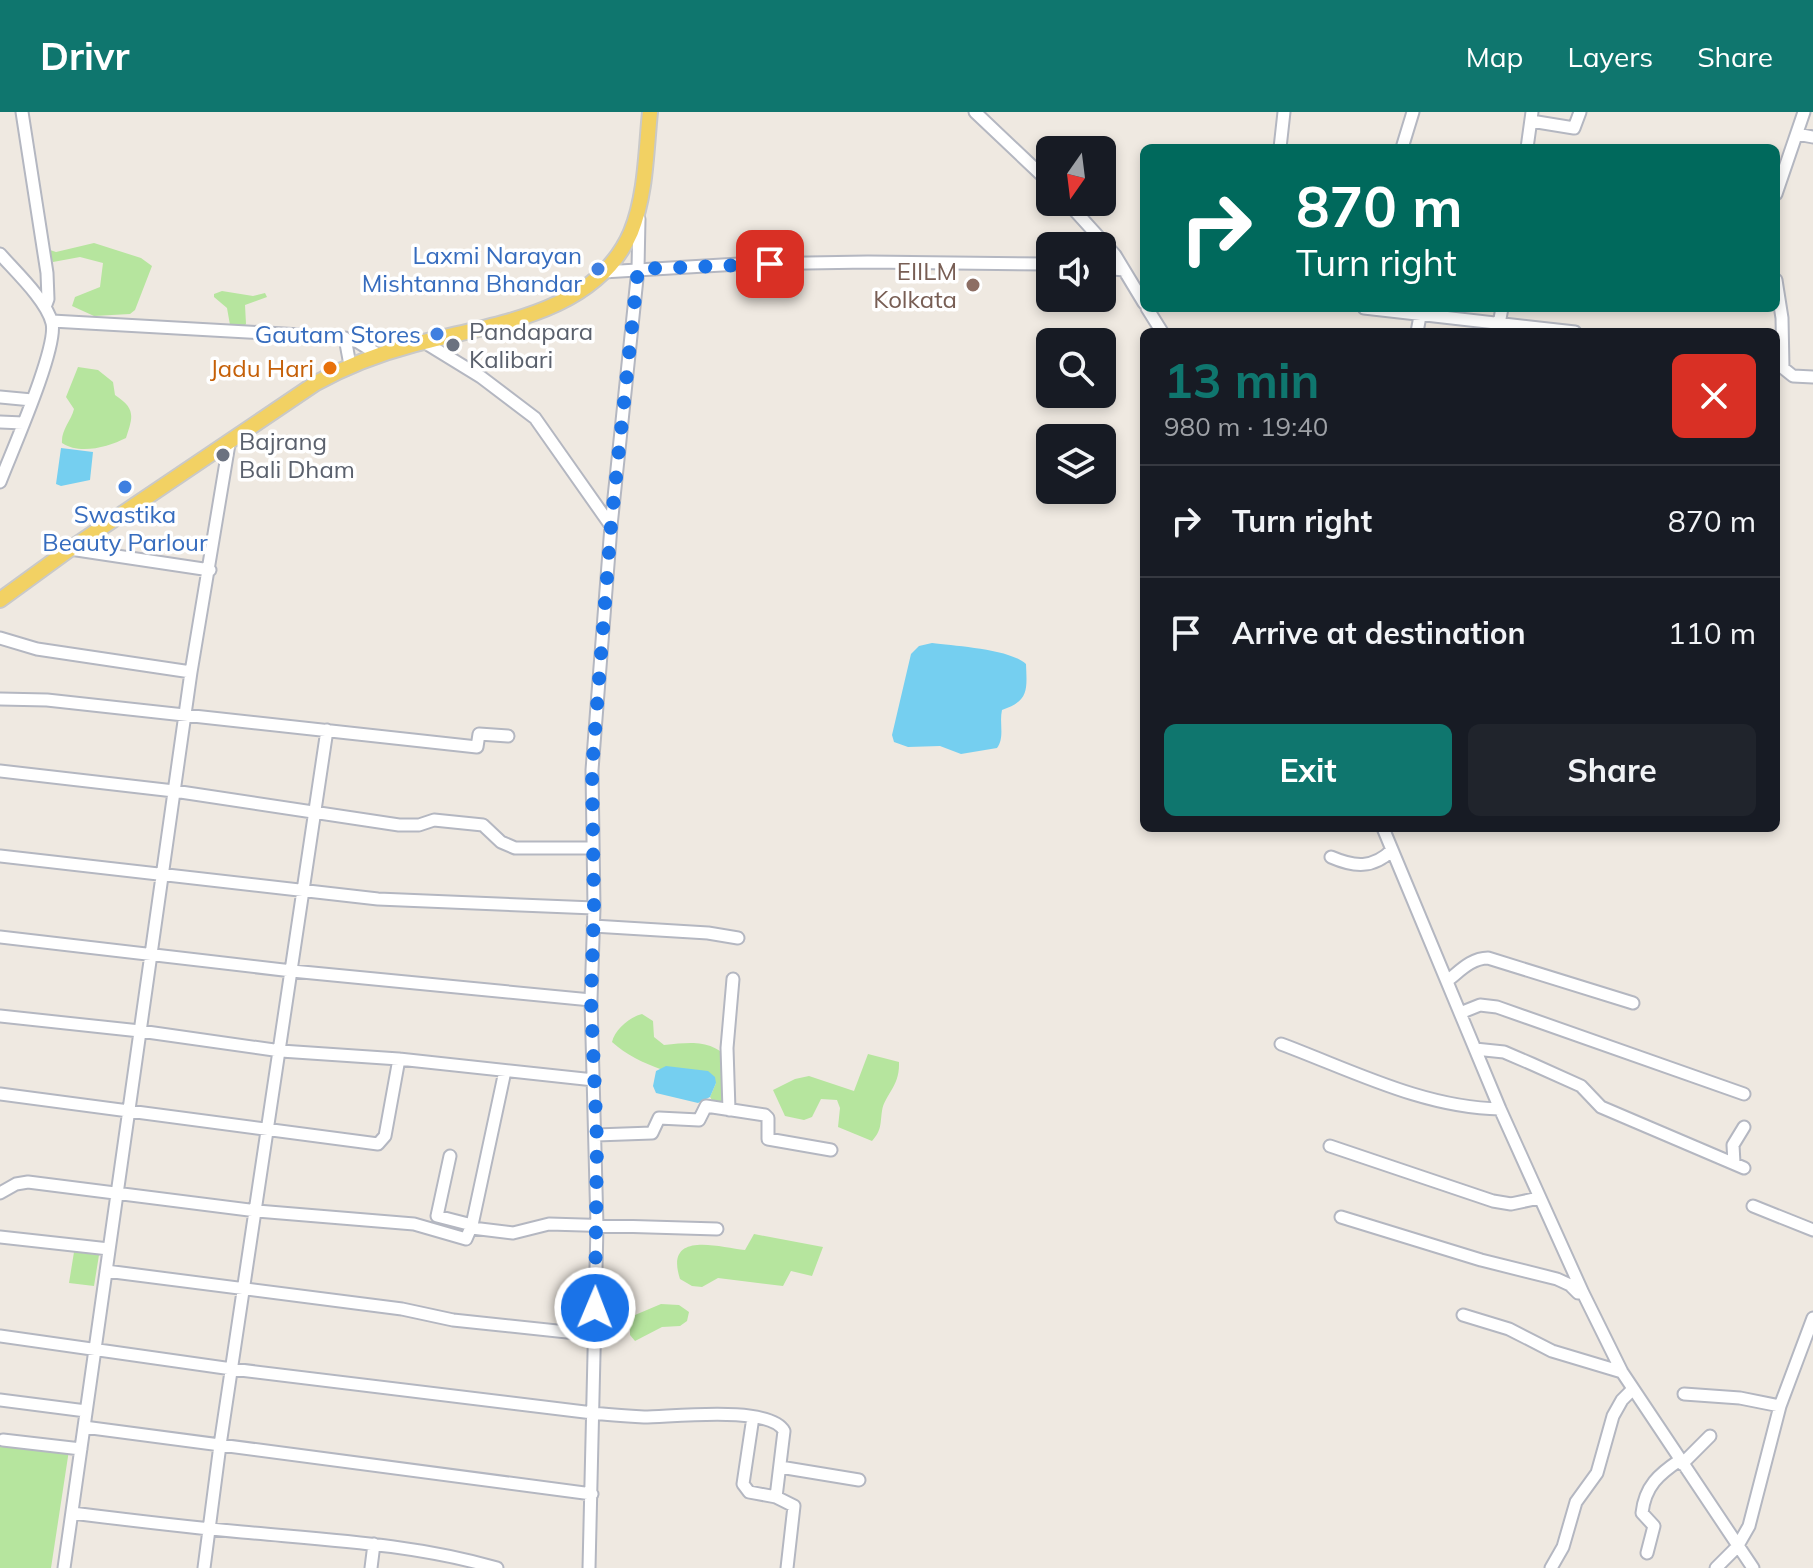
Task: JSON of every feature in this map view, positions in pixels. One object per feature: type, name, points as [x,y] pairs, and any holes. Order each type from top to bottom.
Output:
[{"type":"main road","points":[[0,600],[70,549],[316,383],[350,365],[379,355],[528,316],[575,294],[603,272],[631,233],[639,208],[650,112]]},
{"type":"street","points":[[22,112],[47,273],[48,299],[45,307]]},
{"type":"street","points":[[975,112],[1036,170]]},
{"type":"street","points":[[1280,144],[1284,112]]},
{"type":"street","points":[[1403,144],[1413,112]]},
{"type":"street","points":[[1528,144],[1532,116],[1574,128],[1580,112]]},
{"type":"street","points":[[1780,183],[1804,112]]},
{"type":"street","points":[[1797,134],[1813,137]]},
{"type":"street","points":[[589,1568],[597,1226],[591,1000],[594,908],[592,770],[611,526],[638,269],[639,208]]},
{"type":"street","points":[[1080,216],[1115,255],[1140,296]]},
{"type":"street","points":[[0,254],[45,307],[52,321],[49,351],[0,482]]},
{"type":"street","points":[[603,272],[693,265],[868,262],[1036,264]]},
{"type":"street","points":[[1116,271],[1140,279]]},
{"type":"street","points":[[1780,305],[1780,367],[1793,376],[1813,377]]},
{"type":"street","points":[[1401,312],[1537,328]]},
{"type":"street","points":[[1499,324],[1501,312]]},
{"type":"street","points":[[1418,328],[1420,316]]},
{"type":"street","points":[[52,321],[345,338],[379,355]]},
{"type":"street","points":[[345,338],[350,365]]},
{"type":"street","points":[[424,342],[481,377],[535,418],[611,526]]},
{"type":"street","points":[[0,397],[32,400]]},
{"type":"street","points":[[0,422],[23,423]]},
{"type":"street","points":[[64,1568],[191,672],[229,444]]},
{"type":"street","points":[[70,549],[210,570]]},
{"type":"street","points":[[0,638],[37,649],[191,672]]},
{"type":"street","points":[[0,699],[47,700],[477,747],[479,734],[508,736]]},
{"type":"street","points":[[204,1568],[327,730]]},
{"type":"street","points":[[0,771],[174,791],[410,826],[434,820],[483,825],[501,842],[519,849],[592,848]]},
{"type":"street","points":[[1385,832],[1539,1198],[1622,1372],[1753,1568]]},
{"type":"street","points":[[1331,857],[1344,863],[1367,866],[1392,850]]},
{"type":"street","points":[[0,856],[378,899],[594,908]]},
{"type":"street","points":[[593,926],[708,933],[738,938]]},
{"type":"street","points":[[0,937],[292,971],[591,1000]]},
{"type":"street","points":[[1447,981],[1467,965],[1488,958],[1633,1003]]},
{"type":"street","points":[[729,1110],[727,1048],[733,979]]},
{"type":"street","points":[[1460,1013],[1480,1005],[1497,1007],[1744,1094]]},
{"type":"street","points":[[0,1016],[140,1031],[281,1051],[399,1059],[594,1080]]},
{"type":"street","points":[[1281,1044],[1429,1099],[1461,1106],[1500,1109]]},
{"type":"street","points":[[1475,1049],[1504,1052],[1532,1064],[1581,1086],[1601,1107],[1739,1166],[1733,1145],[1744,1127]]},
{"type":"street","points":[[0,1094],[378,1144],[385,1136],[399,1059]]},
{"type":"street","points":[[0,1193],[16,1184],[28,1182],[257,1211],[414,1224],[466,1239],[472,1226],[505,1071]]},
{"type":"street","points":[[596,1135],[649,1134],[659,1118],[697,1121],[701,1119],[706,1106],[767,1116],[768,1139],[831,1150]]},
{"type":"street","points":[[1330,1146],[1493,1201],[1511,1204],[1539,1198]]},
{"type":"street","points":[[450,1156],[437,1216],[472,1226],[513,1233],[549,1224],[717,1229]]},
{"type":"street","points":[[1753,1206],[1813,1230]]},
{"type":"street","points":[[1341,1217],[1481,1260],[1557,1279],[1583,1293]]},
{"type":"street","points":[[0,1237],[109,1249]]},
{"type":"street","points":[[106,1271],[402,1309],[453,1320],[595,1335]]},
{"type":"street","points":[[1463,1315],[1509,1329],[1552,1351],[1622,1372]]},
{"type":"street","points":[[1716,1568],[1737,1547],[1749,1526],[1780,1406],[1813,1318]]},
{"type":"street","points":[[0,1336],[232,1369],[593,1413],[643,1417],[753,1417],[782,1426],[784,1436],[776,1497]]},
{"type":"street","points":[[1551,1568],[1563,1547],[1576,1502],[1597,1473],[1613,1416],[1632,1390]]},
{"type":"street","points":[[1684,1394],[1740,1398],[1780,1406]]},
{"type":"street","points":[[0,1400],[86,1411]]},
{"type":"street","points":[[753,1417],[743,1477],[745,1489],[776,1497],[790,1503],[795,1510],[787,1568]]},
{"type":"street","points":[[84,1427],[592,1494]]},
{"type":"street","points":[[1647,1553],[1654,1526],[1642,1513],[1653,1479],[1681,1462],[1710,1436]]},
{"type":"street","points":[[3,1440],[81,1449]]},
{"type":"street","points":[[780,1467],[859,1480]]},
{"type":"street","points":[[72,1513],[374,1544],[460,1557],[497,1568]]},
{"type":"street","points":[[371,1568],[374,1544]]},
{"type":"green space","points":[[94,243],[141,258],[152,266],[135,310],[130,314],[94,316],[72,306],[75,297],[100,287],[103,263],[80,257],[53,262],[47,249],[56,252]]},
{"type":"green space","points":[[222,291],[253,296],[265,293],[267,297],[245,305],[246,324],[242,328],[230,325],[227,308],[214,297]]},
{"type":"green space","points":[[78,367],[98,370],[113,382],[115,395],[130,409],[126,438],[103,447],[85,449],[62,443],[74,409],[66,397]]},
{"type":"green space","points":[[642,1014],[653,1021],[654,1037],[664,1045],[685,1043],[711,1046],[735,1064],[735,1078],[727,1105],[714,1103],[710,1097],[716,1083],[648,1064],[612,1042],[624,1024]]},
{"type":"green space","points":[[868,1054],[899,1062],[895,1084],[872,1141],[838,1127],[840,1108],[837,1100],[821,1099],[812,1117],[804,1120],[785,1116],[773,1090],[809,1076],[854,1091]]},
{"type":"green space","points":[[754,1234],[823,1247],[812,1276],[791,1271],[783,1286],[718,1278],[702,1287],[692,1286],[680,1279],[677,1264],[680,1253],[686,1248],[708,1245],[745,1250]]},
{"type":"green space","points":[[74,1252],[99,1255],[94,1286],[69,1283]]},
{"type":"green space","points":[[661,1304],[679,1305],[689,1312],[687,1321],[680,1326],[662,1327],[635,1341],[630,1330],[624,1326],[614,1333],[600,1326],[602,1314],[635,1315]]},
{"type":"green space","points":[[0,1443],[69,1450],[51,1568],[0,1568]]},
{"type":"water","points":[[61,448],[93,452],[90,480],[61,486],[56,484]]},
{"type":"water","points":[[932,643],[995,652],[1026,664],[1022,698],[1002,710],[1001,739],[997,748],[961,754],[940,746],[908,747],[894,742],[892,735],[911,654],[919,646]]},
{"type":"water","points":[[666,1066],[708,1071],[715,1077],[716,1083],[710,1097],[698,1103],[656,1093],[653,1086],[656,1071]]},
{"type":"place","name":"Laxmi Narayan Mishtanna Bhandar","points":[[598,269]]},
{"type":"place","name":"EIILM Kolkata","points":[[973,285]]},
{"type":"place","name":"Gautam Stores","points":[[437,334]]},
{"type":"place","name":"Pandapara Kalibari","points":[[453,345]]},
{"type":"place","name":"Jadu Hari","points":[[330,368]]},
{"type":"place","name":"Bajrang Bali Dham","points":[[223,455]]},
{"type":"place","name":"Swastika Beauty Parlour","points":[[125,487]]},
{"type":"route","points":[[595,1308],[597,1141],[591,1000],[594,908],[592,770],[611,526],[638,269],[770,264]]}]
